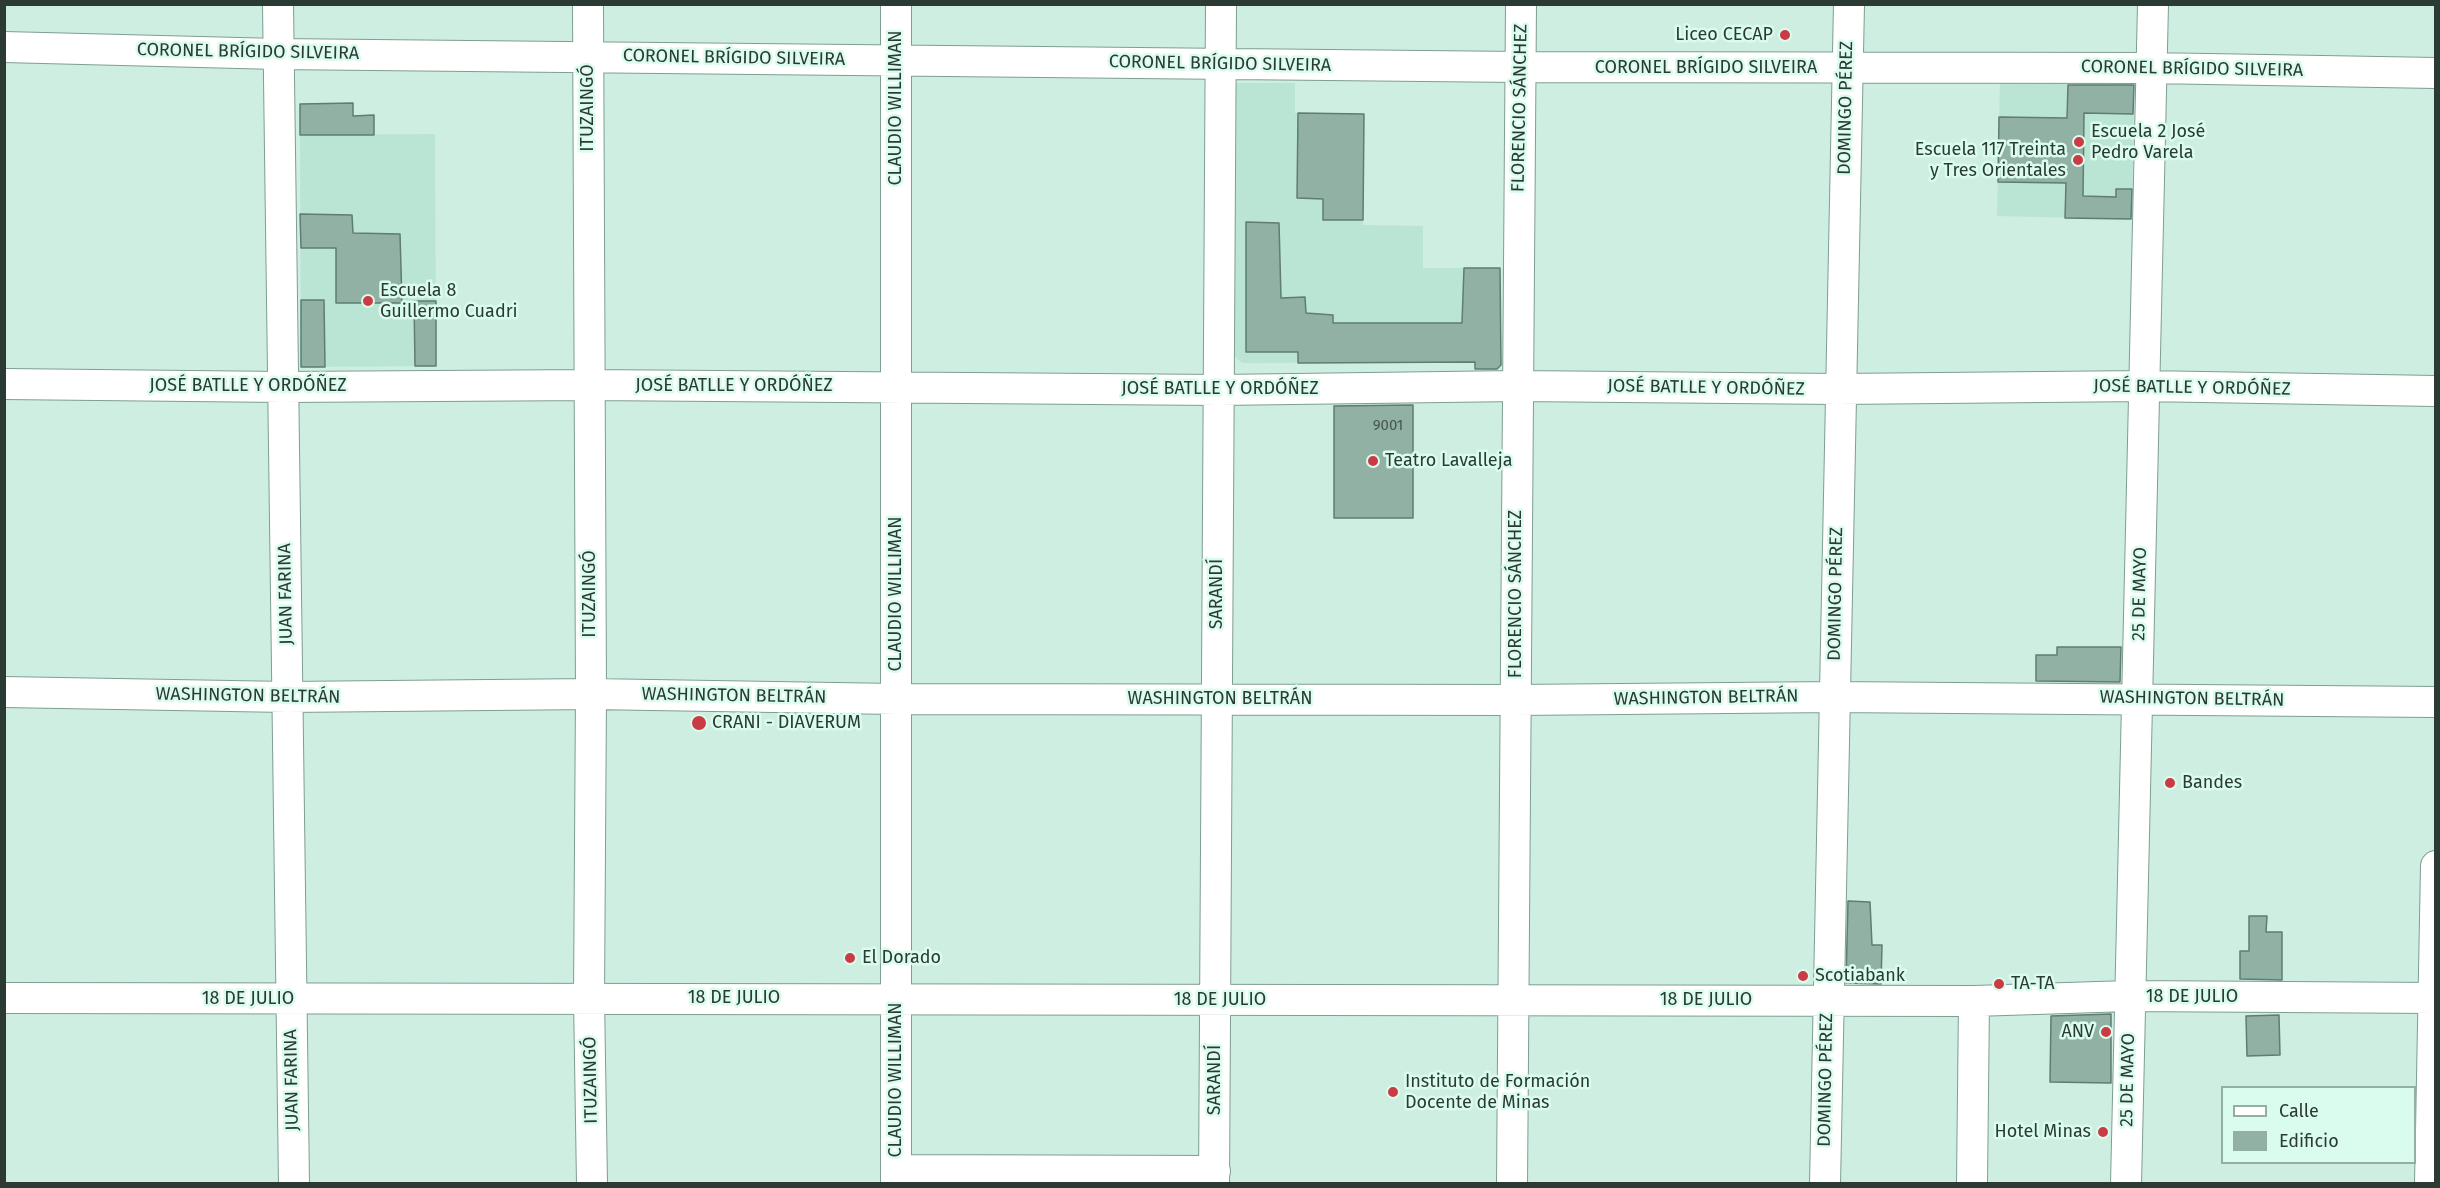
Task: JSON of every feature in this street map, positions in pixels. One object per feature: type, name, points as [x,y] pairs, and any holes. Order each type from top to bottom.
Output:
[{"type":"street","name":"JUAN FARINA","points":[[278,4],[294,1184]]},
{"type":"street","name":"ITUZAINGÓ","points":[[588,4],[591,694],[589,997],[592,1184]]},
{"type":"street","name":"CLAUDIO WILLIMAN","points":[[896,4],[896,1177]]},
{"type":"street","name":"SARANDÍ","points":[[1214,1177],[1221,4]]},
{"type":"street","name":"FLORENCIO SÁNCHEZ","points":[[1512,1184],[1521,4]]},
{"type":"street","name":"DOMINGO PÉREZ","points":[[1825,1184],[1839,389],[1849,4]]},
{"type":"street","name":"25 DE MAYO","points":[[2126,1184],[2153,4]]},
{"type":"street","name":"CORONEL BRÍGIDO SILVEIRA","points":[[4,47],[278,54],[1520,67],[2151,68],[2436,73]]},
{"type":"street","name":"JOSÉ BATLLE Y ORDÓÑEZ","points":[[4,384],[283,387],[590,385],[1219,390],[1517,386],[1839,389],[2144,386],[2436,391]]},
{"type":"street","name":"WASHINGTON BELTRÁN","points":[[4,692],[287,697],[591,694],[896,699],[1516,700],[1834,697],[2436,702]]},
{"type":"street","points":[[2430,1184],[2436,866]]},
{"type":"street","name":"18 DE JULIO","points":[[4,998],[589,997],[1974,1001],[2129,996],[2434,998]]},
{"type":"street","points":[[1972,1184],[1974,1001]]},
{"type":"street","points":[[896,1177],[1214,1177]]},
{"type":"shaded area","points":[[2000,82],[2134,84],[2132,219],[1997,216]]},
{"type":"shaded area","points":[[1233,83],[1295,83],[1295,113],[1364,114],[1363,225],[1423,226],[1423,268],[1500,268],[1501,365],[1496,370],[1475,370],[1475,362],[1242,363],[1230,352]]},
{"type":"shaded area","points":[[435,134],[436,366],[301,367],[300,135]]},
{"type":"building","points":[[2068,85],[2134,85],[2133,114],[2084,113],[2083,196],[2116,197],[2116,189],[2132,189],[2131,219],[2065,218],[2066,183],[1998,182],[1999,117],[2067,118]]},
{"type":"building","points":[[353,103],[353,116],[374,115],[374,135],[300,135],[300,104]]},
{"type":"building","points":[[1298,113],[1364,114],[1363,220],[1323,220],[1323,199],[1297,198]]},
{"type":"building","points":[[300,214],[352,215],[353,233],[400,234],[402,303],[336,303],[336,248],[301,248]]},
{"type":"building","points":[[1246,222],[1279,223],[1281,298],[1305,297],[1306,313],[1333,315],[1333,323],[1462,323],[1464,268],[1500,268],[1501,365],[1497,369],[1475,369],[1475,362],[1298,363],[1298,352],[1246,352]]},
{"type":"building","points":[[301,300],[324,300],[325,367],[301,367]]},
{"type":"building","points":[[414,301],[436,301],[436,366],[415,366]]},
{"type":"building","name":"Teatro Lavalleja","points":[[1413,405],[1413,518],[1334,518],[1334,406]]},
{"type":"building","points":[[2057,647],[2121,647],[2120,682],[2036,681],[2036,655],[2057,655]]},
{"type":"building","points":[[1848,901],[1870,902],[1872,945],[1882,945],[1881,984],[1846,983]]},
{"type":"building","points":[[2249,916],[2267,916],[2266,932],[2282,932],[2282,980],[2240,979],[2240,951],[2249,951]]},
{"type":"building","points":[[2111,1014],[2111,1083],[2050,1082],[2051,1016]]},
{"type":"building","points":[[2279,1015],[2280,1055],[2247,1056],[2246,1016]]},
{"type":"place","name":"Liceo CECAP","points":[[1785,35]]},
{"type":"place","name":"Escuela 2 José Pedro Varela","points":[[2079,142]]},
{"type":"place","name":"Escuela 117 Treinta y Tres Orientales","points":[[2078,160]]},
{"type":"place","name":"Escuela 8 Guillermo Cuadri","points":[[368,301]]},
{"type":"place","name":"Teatro Lavalleja","points":[[1373,461]]},
{"type":"place","name":"CRANI - DIAVERUM","points":[[699,723]]},
{"type":"place","name":"Bandes","points":[[2170,783]]},
{"type":"place","name":"El Dorado","points":[[850,958]]},
{"type":"place","name":"Scotiabank","points":[[1803,976]]},
{"type":"place","name":"TA-TA","points":[[1999,984]]},
{"type":"place","name":"ANV","points":[[2106,1032]]},
{"type":"place","name":"Instituto de Formación Docente de Minas","points":[[1393,1092]]},
{"type":"place","name":"Hotel Minas","points":[[2103,1132]]}]
